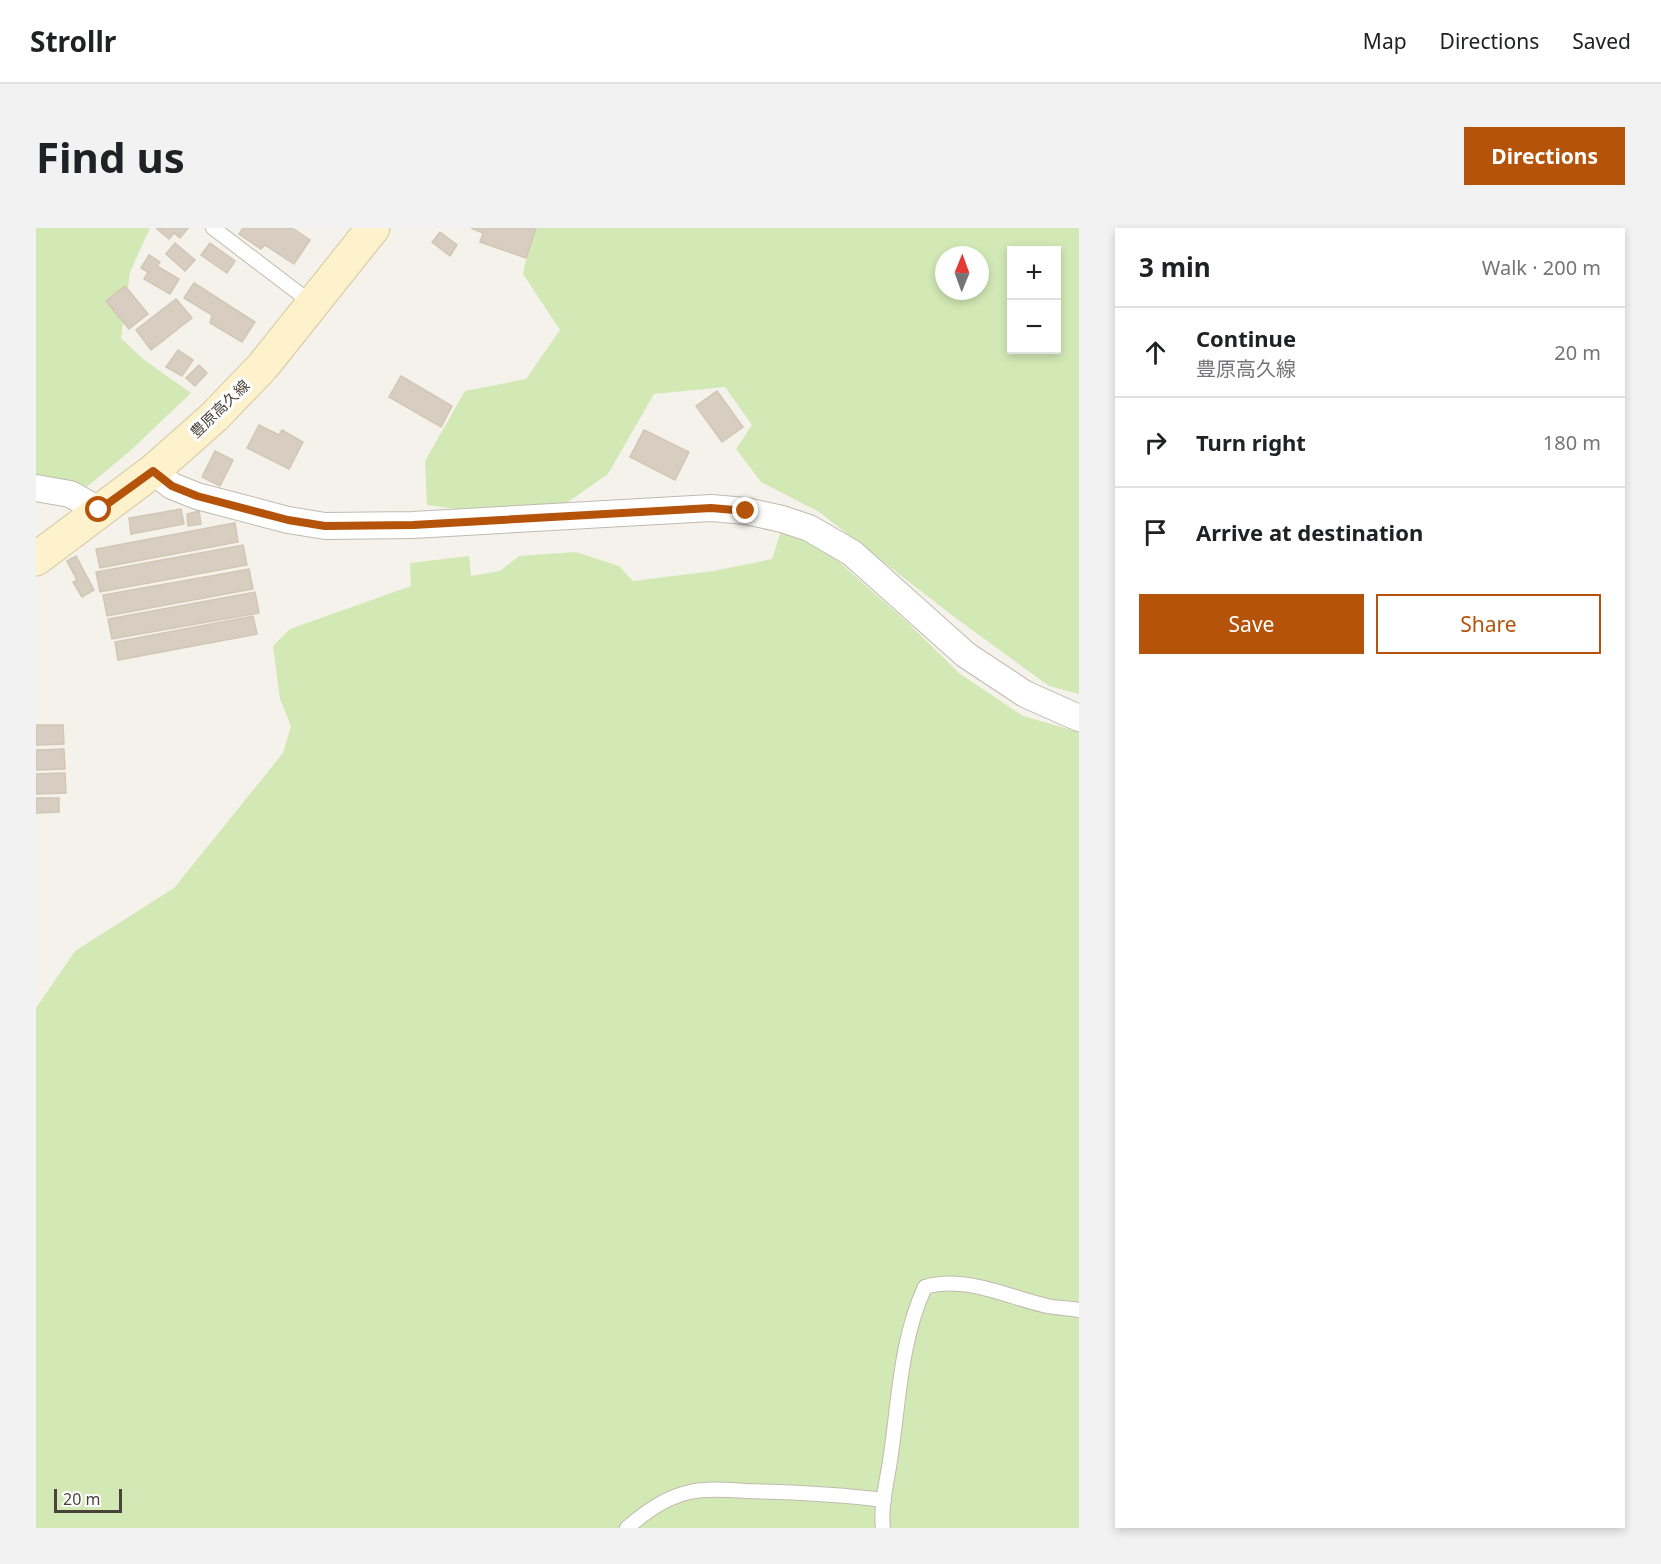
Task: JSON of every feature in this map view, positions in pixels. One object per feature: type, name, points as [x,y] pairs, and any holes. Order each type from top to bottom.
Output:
[{"type":"main road","name":"豊原高久線","points":[[36,559],[153,471],[214,417],[263,366],[373,228]]},
{"type":"street","points":[[153,471],[172,486],[197,496],[288,520],[325,526],[413,525],[711,508],[746,511],[782,519],[809,528],[852,553],[966,656],[1025,694],[1079,718]]},
{"type":"street","points":[[36,488],[70,494],[99,510]]},
{"type":"lane","points":[[213,228],[313,304]]},
{"type":"lane","points":[[883,1528],[884,1500],[905,1353],[915,1308],[925,1287],[939,1283],[959,1283],[1049,1306],[1079,1310]]},
{"type":"lane","points":[[627,1528],[643,1514],[663,1502],[691,1491],[812,1492],[884,1500]]},
{"type":"green space","points":[[36,228],[150,228],[130,272],[121,338],[143,359],[191,393],[130,451],[83,490],[36,478]]},
{"type":"green space","points":[[533,228],[1079,228],[1079,694],[1049,686],[953,616],[819,512],[761,482],[736,449],[752,425],[725,387],[654,394],[608,474],[565,504],[471,511],[427,505],[425,461],[465,391],[526,379],[560,330],[523,274]]},
{"type":"green space","points":[[781,531],[828,552],[909,624],[959,673],[1023,716],[1079,732],[1079,1528],[36,1528],[36,1008],[75,951],[174,888],[283,753],[291,726],[280,699],[273,646],[290,629],[411,586],[410,563],[469,556],[471,576],[500,571],[519,556],[576,552],[619,566],[633,581],[713,571],[772,559]]},
{"type":"building","points":[[156,228],[188,228],[180,238],[174,233],[169,239]]},
{"type":"building","points":[[243,228],[292,228],[310,240],[294,264],[265,245],[261,249],[239,234]]},
{"type":"building","points":[[471,228],[536,228],[526,258],[480,242],[483,233]]},
{"type":"building","points":[[440,232],[457,245],[450,256],[432,242]]},
{"type":"building","points":[[175,243],[195,260],[185,271],[166,254]]},
{"type":"building","points":[[210,243],[235,261],[227,273],[201,255]]},
{"type":"building","points":[[149,255],[160,262],[157,266],[179,279],[170,294],[144,279],[148,272],[141,268]]},
{"type":"building","points":[[194,283],[255,322],[242,342],[210,323],[212,315],[184,298]]},
{"type":"building","points":[[125,286],[148,314],[129,329],[106,301]]},
{"type":"building","points":[[176,299],[192,318],[151,350],[136,330]]},
{"type":"building","points":[[178,350],[193,360],[182,376],[166,367]]},
{"type":"building","points":[[199,365],[207,373],[195,386],[186,378]]},
{"type":"building","points":[[401,376],[452,406],[441,427],[389,397]]},
{"type":"building","points":[[717,391],[743,427],[722,442],[696,406]]},
{"type":"building","points":[[259,425],[279,435],[282,430],[303,442],[289,469],[247,448]]},
{"type":"building","points":[[644,430],[689,452],[675,480],[630,457]]},
{"type":"building","points":[[215,451],[233,460],[220,486],[202,477]]},
{"type":"building","points":[[181,509],[184,524],[131,534],[129,518]]},
{"type":"building","points":[[199,511],[201,524],[188,526],[187,514]]},
{"type":"building","points":[[235,523],[238,542],[100,568],[96,549]]},
{"type":"building","points":[[243,545],[247,565],[100,592],[96,572]]},
{"type":"building","points":[[76,556],[94,590],[82,597],[73,582],[77,580],[67,561]]},
{"type":"building","points":[[249,569],[253,589],[107,616],[103,595]]},
{"type":"building","points":[[255,592],[259,613],[112,639],[108,619]]},
{"type":"building","points":[[253,616],[257,634],[118,660],[115,642]]},
{"type":"building","points":[[36,725],[63,725],[64,744],[36,745]]},
{"type":"building","points":[[64,749],[65,769],[36,770],[36,750]]},
{"type":"building","points":[[65,773],[66,793],[36,794],[36,774]]},
{"type":"building","points":[[36,798],[59,798],[59,812],[36,813]]},
{"type":"route","points":[[99,510],[153,471],[172,486],[197,496],[288,520],[325,526],[413,525],[711,508],[746,511]]}]
